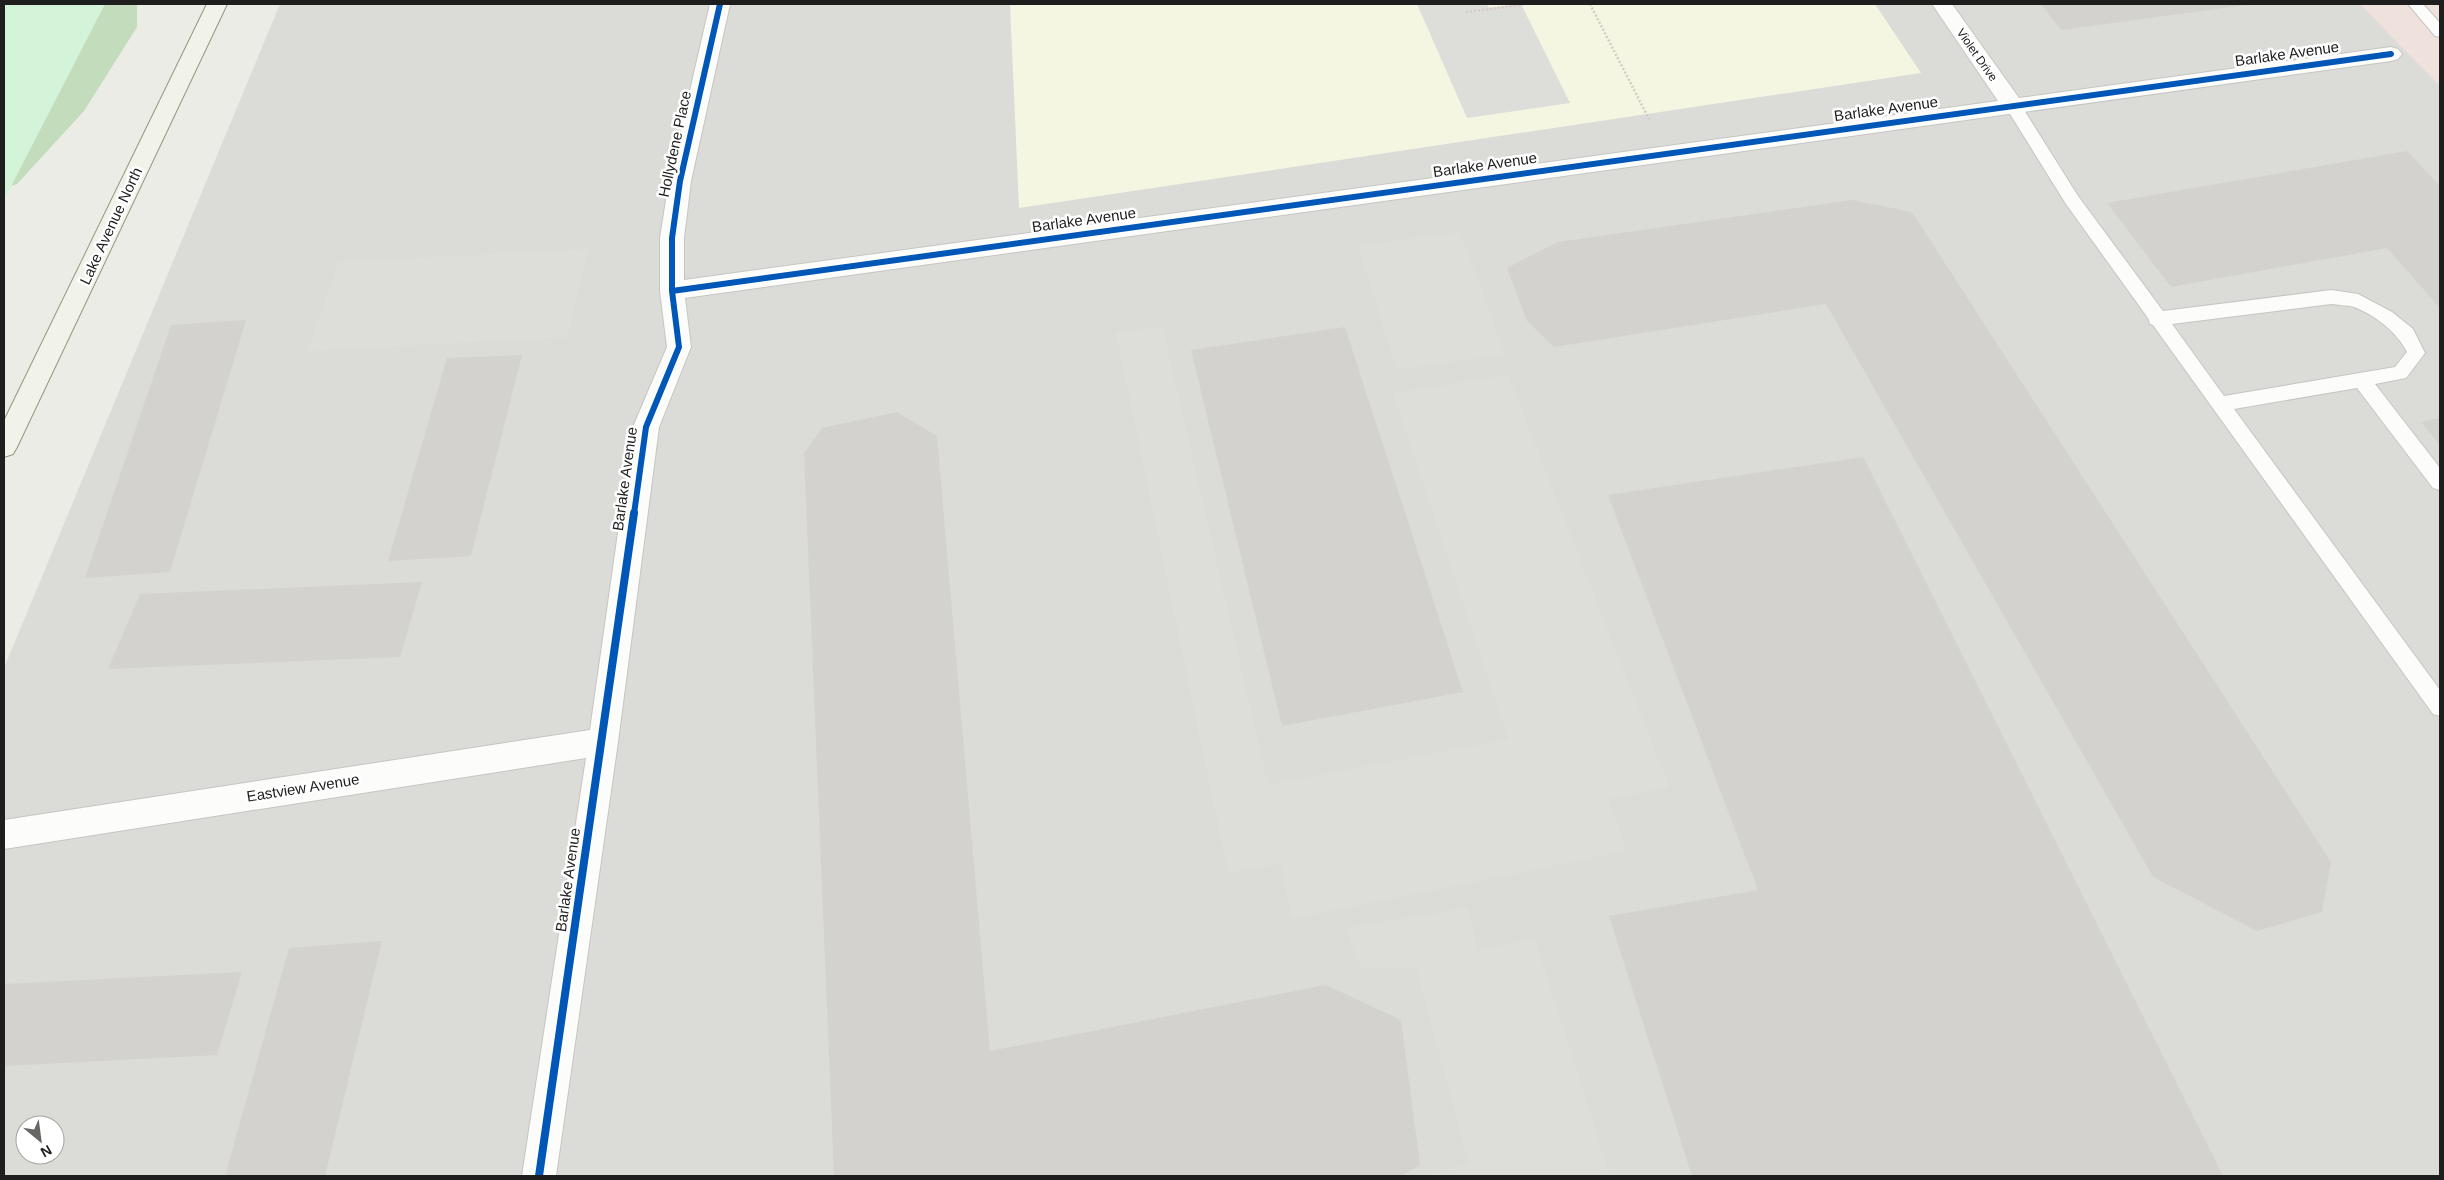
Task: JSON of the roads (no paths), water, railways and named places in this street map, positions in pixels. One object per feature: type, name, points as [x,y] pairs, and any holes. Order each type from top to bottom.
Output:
[{"type":"street","name":"Lake Avenue North","points":[[4,447],[217,4]]},
{"type":"street","name":"Hollydene Place","points":[[672,291],[672,238],[680,181],[720,4]]},
{"type":"street","name":"Violet Drive","points":[[1942,4],[2013,106]]},
{"type":"street","name":"Barlake Avenue","points":[[538,1176],[603,742],[646,427],[679,347],[672,291],[2391,54]]},
{"type":"street","name":"Eastview Avenue","points":[[4,834],[603,742]]},
{"type":"lane","points":[[2415,4],[2440,32]]},
{"type":"lane","points":[[2013,106],[2072,200],[2156,319],[2440,707]]},
{"type":"lane","points":[[2156,319],[2331,297],[2358,301],[2386,317],[2407,334],[2416,353],[2400,373],[2220,404]]},
{"type":"lane","points":[[2360,379],[2440,482]]}]
